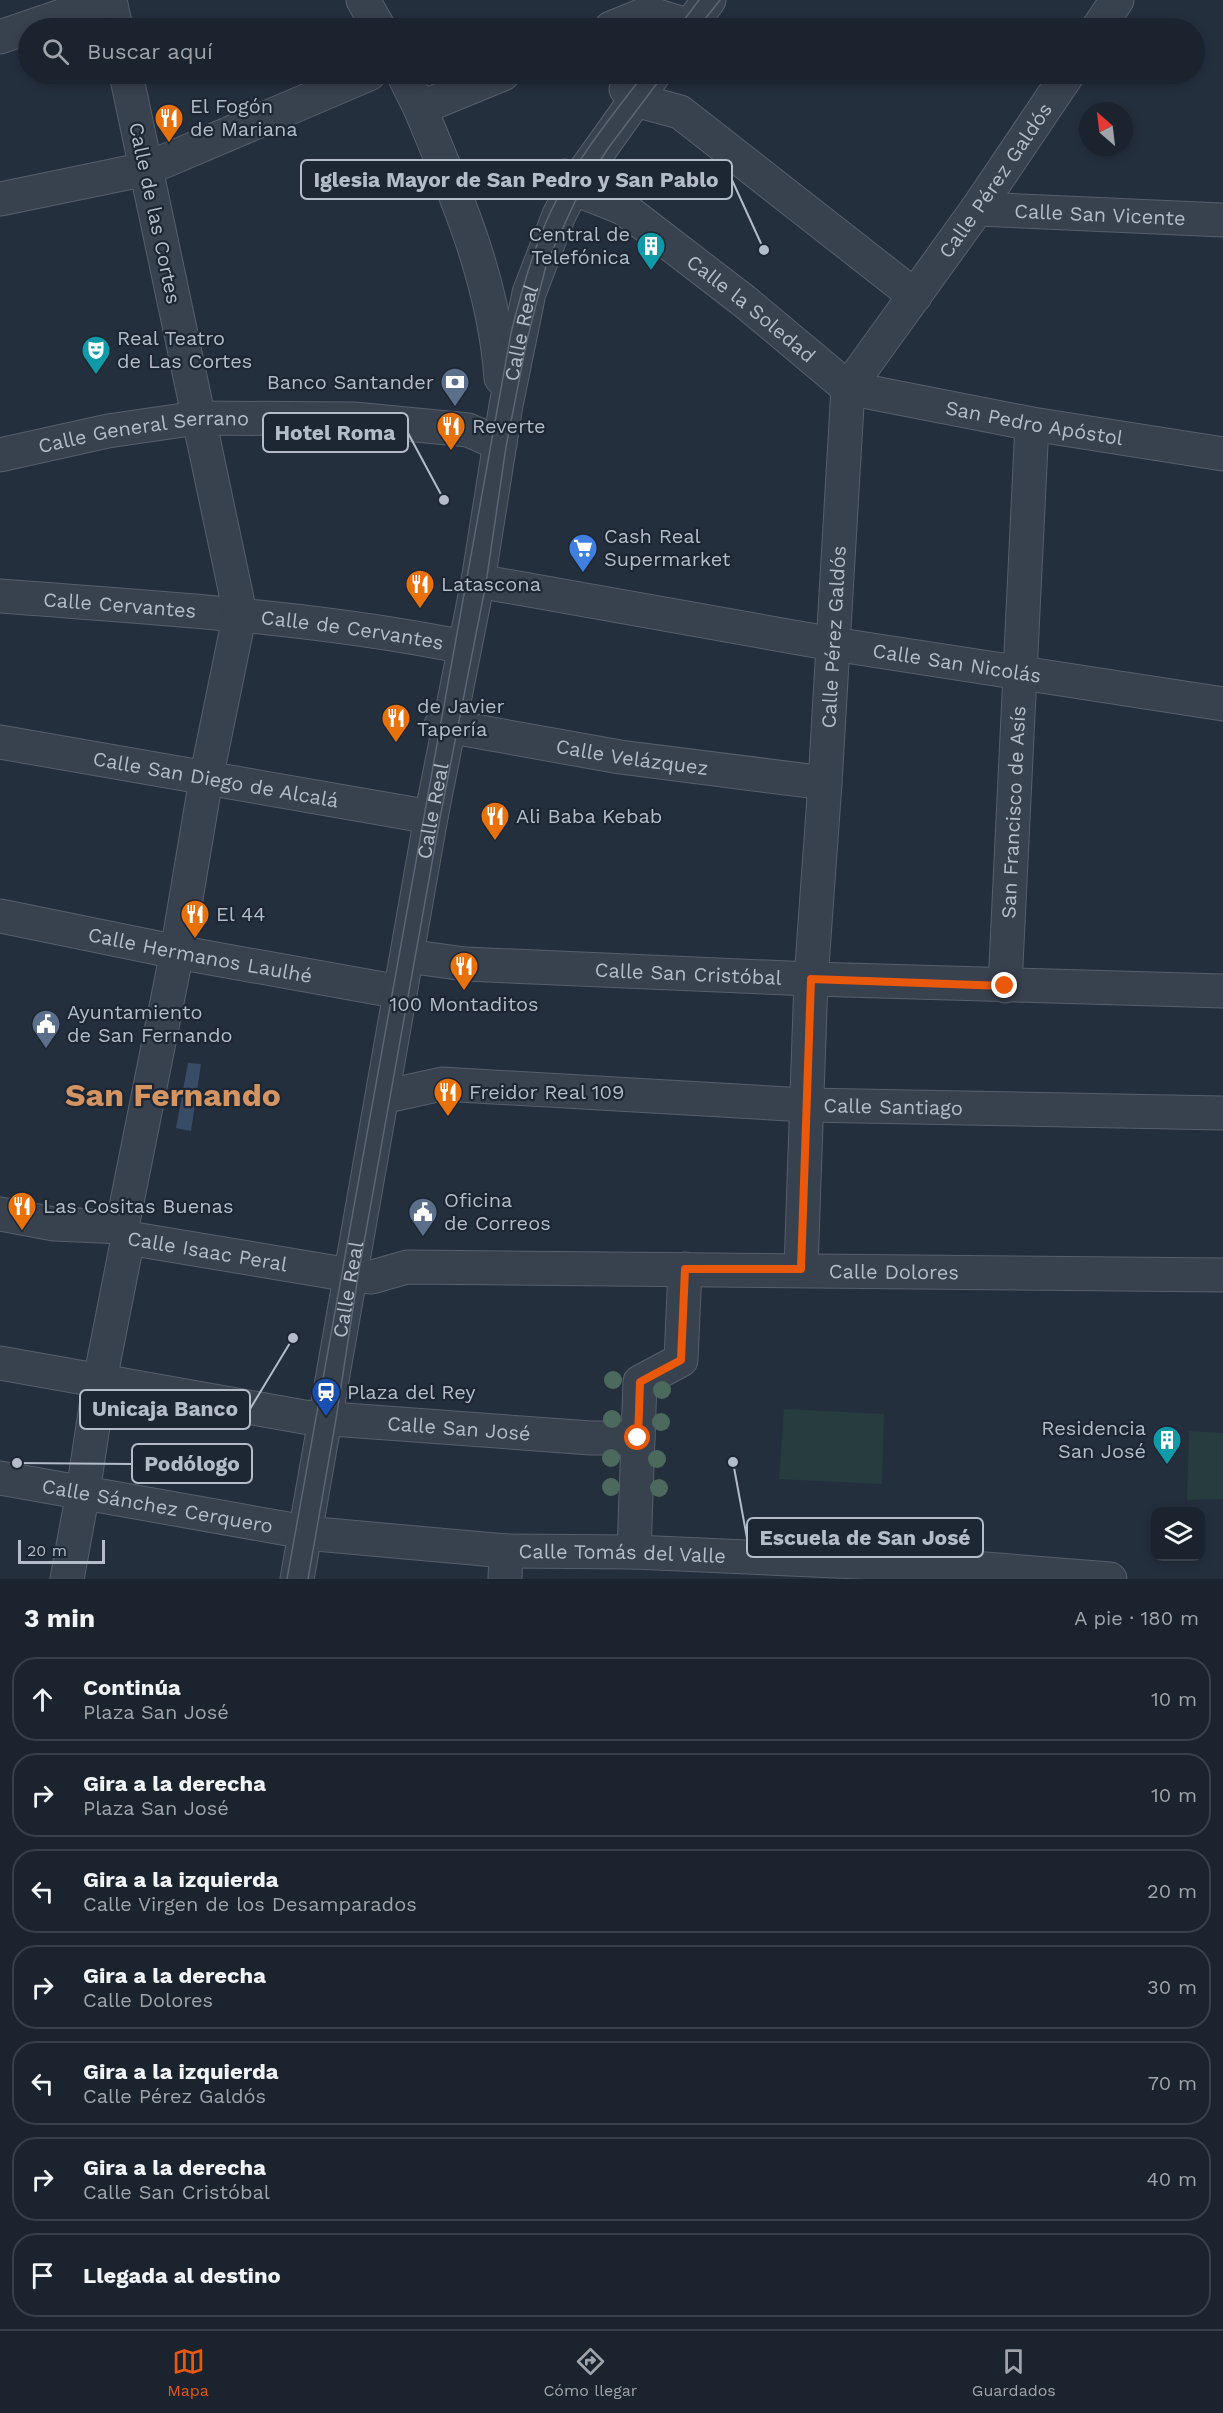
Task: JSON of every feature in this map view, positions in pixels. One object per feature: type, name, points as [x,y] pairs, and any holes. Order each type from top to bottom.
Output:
[{"type":"street","points":[[56,18],[109,0],[114,18]]},
{"type":"street","points":[[363,0],[373,18]]},
{"type":"street","points":[[696,18],[709,0]]},
{"type":"street","points":[[1105,18],[1117,0]]},
{"type":"street","points":[[636,18],[648,13],[667,18]]},
{"type":"street","points":[[0,37],[18,31]]},
{"type":"street","name":"Calle de las Cortes","points":[[128,84],[240,613],[206,779],[177,952]]},
{"type":"street","points":[[0,199],[146,169],[346,84]]},
{"type":"street","points":[[408,84],[470,230],[498,339],[506,405]]},
{"type":"street","points":[[420,108],[479,84]]},
{"type":"street","name":"Calle Pérez Galdós","points":[[801,1269],[811,979],[848,388],[977,209],[1061,84]]},
{"type":"street","points":[[639,86],[643,102],[680,112],[915,296]]},
{"type":"street","name":"Calle Real","points":[[297,1579],[310,1533],[326,1418],[432,817],[445,726],[478,581],[506,405],[529,293],[569,181],[639,86]]},
{"type":"street","name":"Calle la Soledad","points":[[569,181],[580,191],[622,208],[744,301],[848,388]]},
{"type":"street","name":"Calle San Vicente","points":[[977,209],[1223,220]]},
{"type":"street","name":"San Pedro Apóstol","points":[[848,388],[1032,424],[1223,454]]},
{"type":"street","name":"Calle General Serrano","points":[[0,456],[108,432],[198,418],[354,419],[468,430],[500,444]]},
{"type":"street","name":"San Francisco de Asís","points":[[1005,986],[1032,424]]},
{"type":"street","name":"Calle San Nicolás","points":[[478,581],[833,644],[1223,704]]},
{"type":"street","name":"Calle Cervantes","points":[[0,596],[240,613]]},
{"type":"street","name":"Calle de Cervantes","points":[[240,613],[417,636],[464,647]]},
{"type":"street","name":"Calle Velázquez","points":[[445,726],[620,757],[825,783]]},
{"type":"street","name":"Calle San Diego de Alcalá","points":[[0,742],[432,817]]},
{"type":"street","name":"Calle Hermanos Laulhé","points":[[0,916],[177,952],[400,992]]},
{"type":"street","points":[[67,1579],[125,1233],[177,952]]},
{"type":"street","name":"Calle San Cristóbal","points":[[407,956],[465,964],[811,979],[1223,991]]},
{"type":"street","name":"Calle Santiago","points":[[383,1094],[392,1095],[442,1084],[806,1105],[1223,1113]]},
{"type":"street","name":"Calle Isaac Peral","points":[[0,1214],[125,1233],[350,1275]]},
{"type":"street","name":"Calle Dolores","points":[[350,1275],[372,1277],[407,1267],[801,1269],[1223,1275]]},
{"type":"street","points":[[634,1552],[640,1382],[681,1360],[685,1269]]},
{"type":"street","name":"Calle San José","points":[[0,1363],[304,1416],[591,1438],[638,1438]]},
{"type":"street","name":"Calle Sánchez Cerquero","points":[[0,1478],[310,1533]]},
{"type":"street","name":"Calle Tomás del Valle","points":[[310,1533],[506,1565],[634,1552],[672,1566],[947,1566],[1110,1579]]},
{"type":"green space","points":[[784,1409],[884,1414],[882,1484],[779,1479]]},
{"type":"green space","points":[[1189,1431],[1223,1433],[1223,1499],[1187,1500]]},
{"type":"water","points":[[188,1063],[201,1064],[191,1131],[176,1128]]},
{"type":"tram line","points":[[686,18],[699,0]]},
{"type":"tram line","points":[[706,18],[720,0]]},
{"type":"tram line","points":[[287,1579],[511,333],[528,271],[551,211],[582,157],[636,84]]},
{"type":"tram line","points":[[308,1579],[358,1276],[440,818],[486,583],[506,447],[527,340],[547,262],[580,191],[609,147],[656,84]]},
{"type":"place","name":"El Fogón de Mariana","points":[[169,144]]},
{"type":"place","name":"Iglesia Mayor de San Pedro y San Pablo","points":[[764,250]]},
{"type":"place","name":"Central de Telefónica","points":[[651,272]]},
{"type":"place","name":"Real Teatro de Las Cortes","points":[[96,376]]},
{"type":"place","name":"Banco Santander","points":[[455,408]]},
{"type":"place","name":"Reverte","points":[[451,452]]},
{"type":"place","name":"Hotel Roma","points":[[444,500]]},
{"type":"place","name":"Cash Real Supermarket","points":[[583,574]]},
{"type":"place","name":"Latascona","points":[[420,610]]},
{"type":"place","name":"de Javier Tapería","points":[[396,744]]},
{"type":"place","name":"Ali Baba Kebab","points":[[495,842]]},
{"type":"place","name":"El 44","points":[[195,940]]},
{"type":"place","name":"100 Montaditos","points":[[464,992]]},
{"type":"place","name":"Ayuntamiento de San Fernando","points":[[46,1050]]},
{"type":"place","name":"Freidor Real 109","points":[[448,1118]]},
{"type":"place","name":"Las Cositas Buenas","points":[[22,1232]]},
{"type":"place","name":"Oficina de Correos","points":[[423,1238]]},
{"type":"place","name":"Unicaja Banco","points":[[293,1338]]},
{"type":"place","name":"Plaza del Rey","points":[[326,1418]]},
{"type":"place","name":"Escuela de San José","points":[[733,1462]]},
{"type":"place","name":"Podólogo","points":[[17,1463]]},
{"type":"place","name":"Residencia San José","points":[[1167,1466]]},
{"type":"district","name":"San Fernando","points":[[173,1095]]},
{"type":"route","points":[[638,1438],[640,1382],[681,1360],[685,1269],[801,1269],[811,979],[1005,986]]}]
